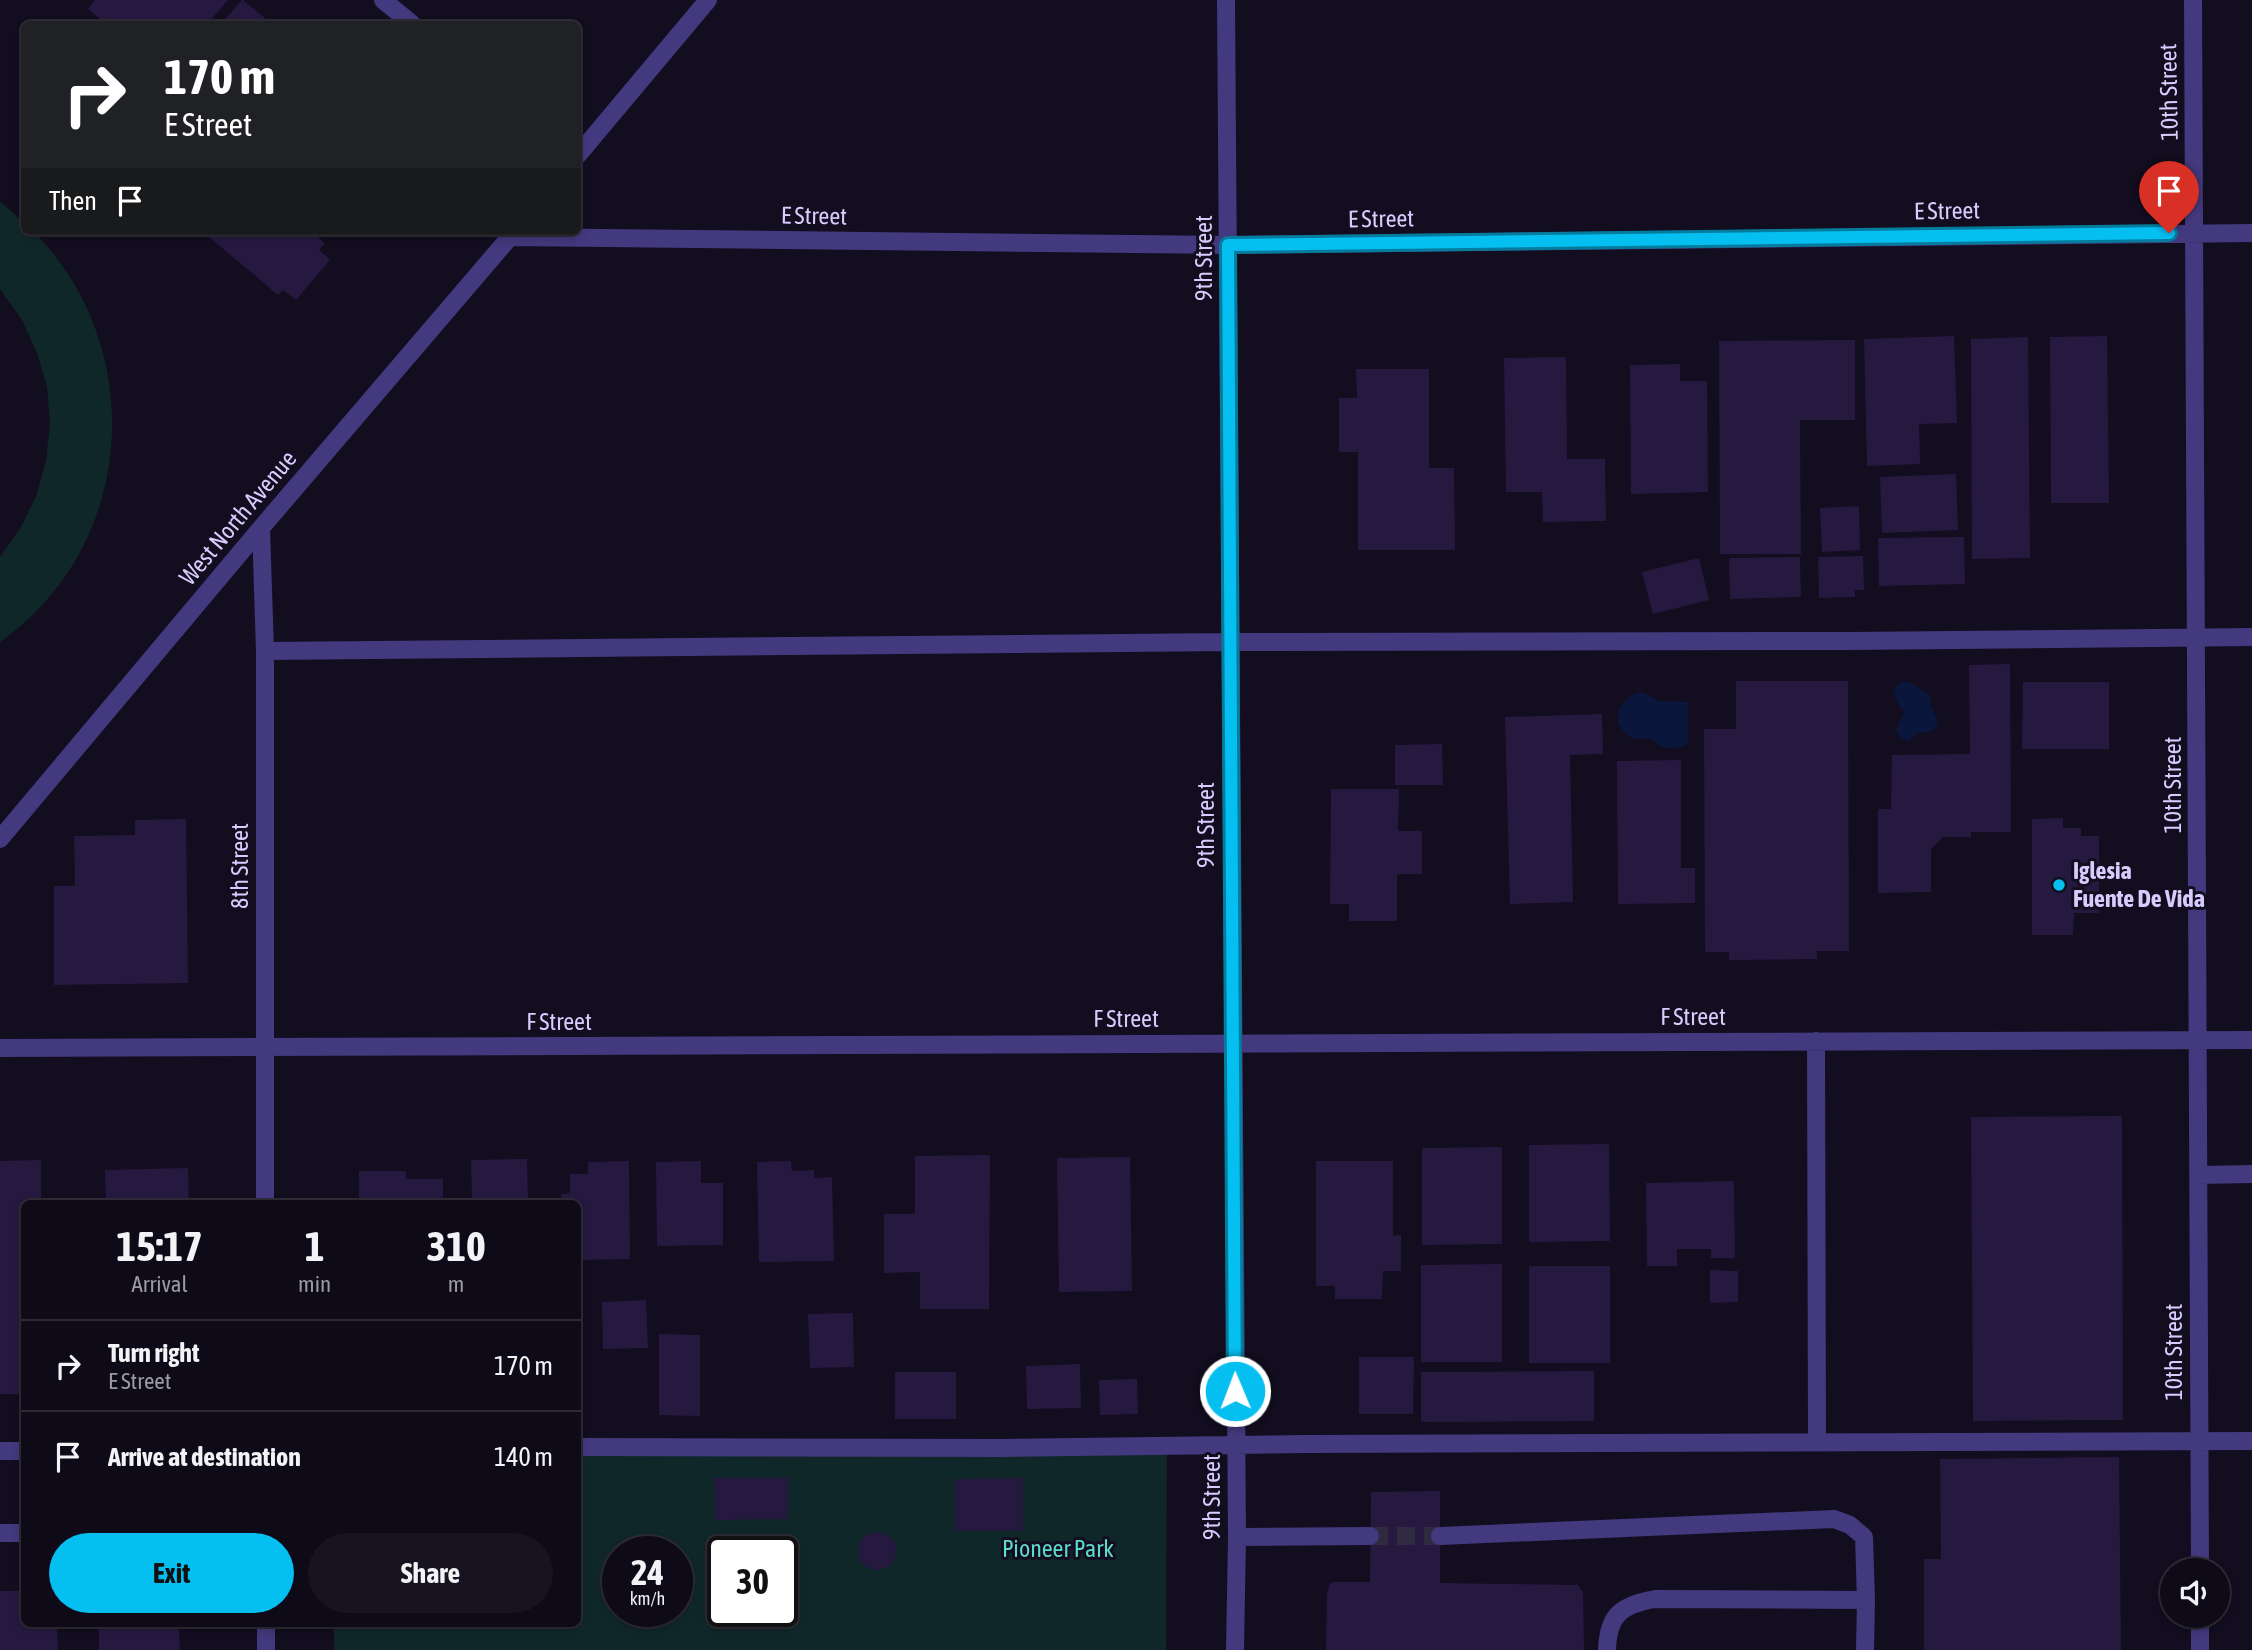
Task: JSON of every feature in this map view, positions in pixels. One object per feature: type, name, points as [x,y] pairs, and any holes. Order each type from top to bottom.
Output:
[{"type":"street","points":[[383,0],[408,21]]},
{"type":"street","points":[[581,151],[708,0]]},
{"type":"street","name":"9th Street","points":[[1226,0],[1237,1537],[1235,1650]]},
{"type":"street","name":"10th Street","points":[[2193,0],[2200,1558]]},
{"type":"street","name":"E Street","points":[[577,235],[1228,245],[2252,233]]},
{"type":"street","name":"West North Avenue","points":[[0,839],[511,235]]},
{"type":"street","name":"8th Street","points":[[261,528],[265,651],[265,1200]]},
{"type":"street","points":[[265,651],[1229,642],[2252,637]]},
{"type":"street","name":"F Street","points":[[0,1048],[2252,1040]]},
{"type":"street","points":[[1816,1041],[1817,1442]]},
{"type":"street","points":[[2199,1175],[2252,1174]]},
{"type":"street","points":[[581,1447],[1003,1448],[2252,1441]]},
{"type":"street","points":[[0,1451],[21,1451]]},
{"type":"street","points":[[1440,1536],[1834,1519],[1850,1525],[1864,1537],[1865,1650]]},
{"type":"street","points":[[0,1533],[21,1533]]},
{"type":"street","points":[[1237,1537],[1370,1536]]},
{"type":"street","points":[[1607,1650],[1607,1632],[1612,1620],[1636,1602],[1655,1599],[1866,1600]]},
{"type":"street","points":[[266,1627],[266,1650]]},
{"type":"street","points":[[2200,1628],[2200,1650]]},
{"type":"green space","points":[[0,201],[21,220],[21,235],[36,235],[71,278],[96,331],[110,387],[111,444],[101,500],[79,554],[46,602],[0,642],[0,557],[21,527],[37,494],[46,460],[50,423],[47,387],[37,353],[22,320],[0,289]]},
{"type":"green space","name":"Pioneer Park","points":[[1167,1446],[1166,1650],[334,1650],[334,1627],[581,1627],[581,1447]]},
{"type":"water","points":[[1903,681],[1912,683],[1930,696],[1938,722],[1934,730],[1920,732],[1908,741],[1901,738],[1896,730],[1904,712],[1894,692]]},
{"type":"water","points":[[1643,692],[1659,701],[1688,702],[1688,744],[1667,748],[1654,740],[1635,739],[1625,733],[1618,720],[1620,707],[1630,697]]},
{"type":"building","points":[[95,0],[228,0],[210,21],[102,21],[88,9]]},
{"type":"building","points":[[243,0],[268,21],[224,21]]},
{"type":"building","points":[[207,235],[316,235],[325,243],[319,250],[330,260],[296,300],[283,290],[278,295]]},
{"type":"building","points":[[1954,336],[1957,423],[1919,424],[1920,464],[1867,466],[1864,339]]},
{"type":"building","points":[[2107,336],[2109,503],[2051,503],[2050,337]]},
{"type":"building","points":[[2028,337],[2030,558],[1972,559],[1971,339]]},
{"type":"building","points":[[1855,340],[1855,420],[1800,420],[1801,554],[1720,554],[1719,341]]},
{"type":"building","points":[[1566,357],[1567,459],[1605,459],[1606,521],[1543,522],[1542,492],[1506,492],[1504,358]]},
{"type":"building","points":[[1680,364],[1680,381],[1707,381],[1708,492],[1631,494],[1630,365]]},
{"type":"building","points":[[1356,369],[1429,369],[1429,468],[1454,468],[1455,550],[1358,550],[1358,452],[1339,452],[1339,398],[1357,398]]},
{"type":"building","points":[[1956,474],[1958,530],[1882,533],[1880,477]]},
{"type":"building","points":[[1859,506],[1860,550],[1822,552],[1820,508]]},
{"type":"building","points":[[1964,537],[1965,584],[1879,586],[1878,538]]},
{"type":"building","points":[[1863,556],[1864,590],[1855,590],[1855,597],[1819,598],[1818,557]]},
{"type":"building","points":[[1800,557],[1801,597],[1730,599],[1729,558]]},
{"type":"building","points":[[1699,558],[1709,600],[1653,614],[1642,572]]},
{"type":"building","points":[[2010,664],[2011,832],[1971,832],[1971,837],[1943,837],[1931,849],[1931,892],[1878,893],[1878,809],[1891,809],[1892,755],[1970,754],[1969,665]]},
{"type":"building","points":[[1736,681],[1848,681],[1849,951],[1817,951],[1817,959],[1729,960],[1729,952],[1705,952],[1704,729],[1736,729]]},
{"type":"building","points":[[2023,682],[2109,682],[2109,749],[2022,749]]},
{"type":"building","points":[[1602,714],[1603,754],[1570,755],[1573,902],[1510,904],[1505,717]]},
{"type":"building","points":[[1442,744],[1443,785],[1395,785],[1395,745]]},
{"type":"building","points":[[1681,760],[1681,868],[1695,868],[1695,903],[1618,904],[1617,761]]},
{"type":"building","points":[[1331,789],[1399,789],[1398,831],[1422,831],[1422,874],[1397,874],[1397,921],[1349,921],[1349,904],[1330,904]]},
{"type":"building","points":[[2063,818],[2063,828],[2081,828],[2081,836],[2099,836],[2099,913],[2074,913],[2073,935],[2032,935],[2032,819]]},
{"type":"building","points":[[186,819],[188,983],[54,985],[54,886],[75,886],[74,836],[135,835],[135,820]]},
{"type":"building","points":[[2122,1116],[2123,1420],[1973,1421],[1971,1117]]},
{"type":"building","points":[[1609,1144],[1610,1241],[1529,1242],[1529,1145]]},
{"type":"building","points":[[1502,1147],[1502,1244],[1422,1245],[1422,1148]]},
{"type":"building","points":[[990,1155],[989,1309],[920,1309],[920,1272],[884,1273],[884,1214],[915,1214],[915,1156]]},
{"type":"building","points":[[1130,1157],[1132,1291],[1059,1292],[1057,1158]]},
{"type":"building","points":[[527,1159],[528,1200],[472,1200],[471,1160]]},
{"type":"building","points":[[41,1160],[41,1199],[62,1200],[21,1200],[21,1394],[0,1394],[0,1161]]},
{"type":"building","points":[[629,1161],[630,1259],[581,1260],[581,1200],[561,1200],[561,1194],[570,1193],[570,1174],[588,1174],[588,1162]]},
{"type":"building","points":[[701,1161],[701,1183],[723,1183],[723,1245],[657,1246],[656,1162]]},
{"type":"building","points":[[791,1161],[792,1171],[814,1170],[814,1178],[832,1177],[834,1261],[759,1262],[757,1162]]},
{"type":"building","points":[[1316,1161],[1393,1161],[1393,1236],[1401,1235],[1401,1271],[1383,1271],[1382,1299],[1335,1299],[1335,1286],[1316,1286]]},
{"type":"building","points":[[188,1168],[189,1200],[106,1200],[105,1170]]},
{"type":"building","points":[[359,1171],[406,1171],[406,1179],[443,1179],[443,1200],[359,1200]]},
{"type":"building","points":[[1734,1181],[1735,1258],[1711,1258],[1711,1249],[1677,1249],[1677,1266],[1647,1266],[1646,1183]]},
{"type":"building","points":[[1502,1264],[1502,1362],[1421,1362],[1421,1265]]},
{"type":"building","points":[[1529,1266],[1610,1266],[1610,1363],[1529,1363]]},
{"type":"building","points":[[1710,1270],[1738,1271],[1738,1302],[1710,1303]]},
{"type":"building","points":[[646,1300],[648,1348],[603,1349],[602,1302]]},
{"type":"building","points":[[853,1313],[854,1367],[810,1368],[808,1314]]},
{"type":"building","points":[[659,1334],[700,1335],[700,1416],[659,1415]]},
{"type":"building","points":[[1359,1357],[1414,1357],[1413,1414],[1359,1414]]},
{"type":"building","points":[[1080,1364],[1081,1408],[1027,1409],[1026,1366]]},
{"type":"building","points":[[1594,1371],[1594,1421],[1421,1422],[1421,1372]]},
{"type":"building","points":[[895,1372],[956,1372],[956,1419],[895,1419]]},
{"type":"building","points":[[1137,1379],[1138,1414],[1100,1415],[1099,1380]]},
{"type":"building","points":[[2119,1457],[2121,1650],[1924,1650],[1924,1559],[1941,1559],[1940,1459]]},
{"type":"building","points":[[714,1478],[788,1478],[788,1519],[715,1520]]},
{"type":"building","points":[[1023,1478],[1023,1531],[955,1531],[955,1479]]},
{"type":"building","points":[[1440,1491],[1440,1583],[1578,1585],[1583,1592],[1584,1650],[1326,1650],[1327,1592],[1330,1584],[1370,1582],[1371,1492]]},
{"type":"building","points":[[877,1532],[891,1537],[896,1551],[891,1565],[877,1570],[863,1565],[858,1551],[863,1537]]},
{"type":"building","points":[[0,1591],[20,1591],[21,1627],[57,1627],[58,1650],[0,1650]]},
{"type":"building","points":[[99,1627],[179,1627],[180,1650],[99,1650]]},
{"type":"tunnel","points":[[1370,1536],[1440,1536]]},
{"type":"place","name":"Iglesia Fuente De Vida","points":[[2059,885]]},
{"type":"route","points":[[1235,1391],[1228,245],[2169,233]]}]
